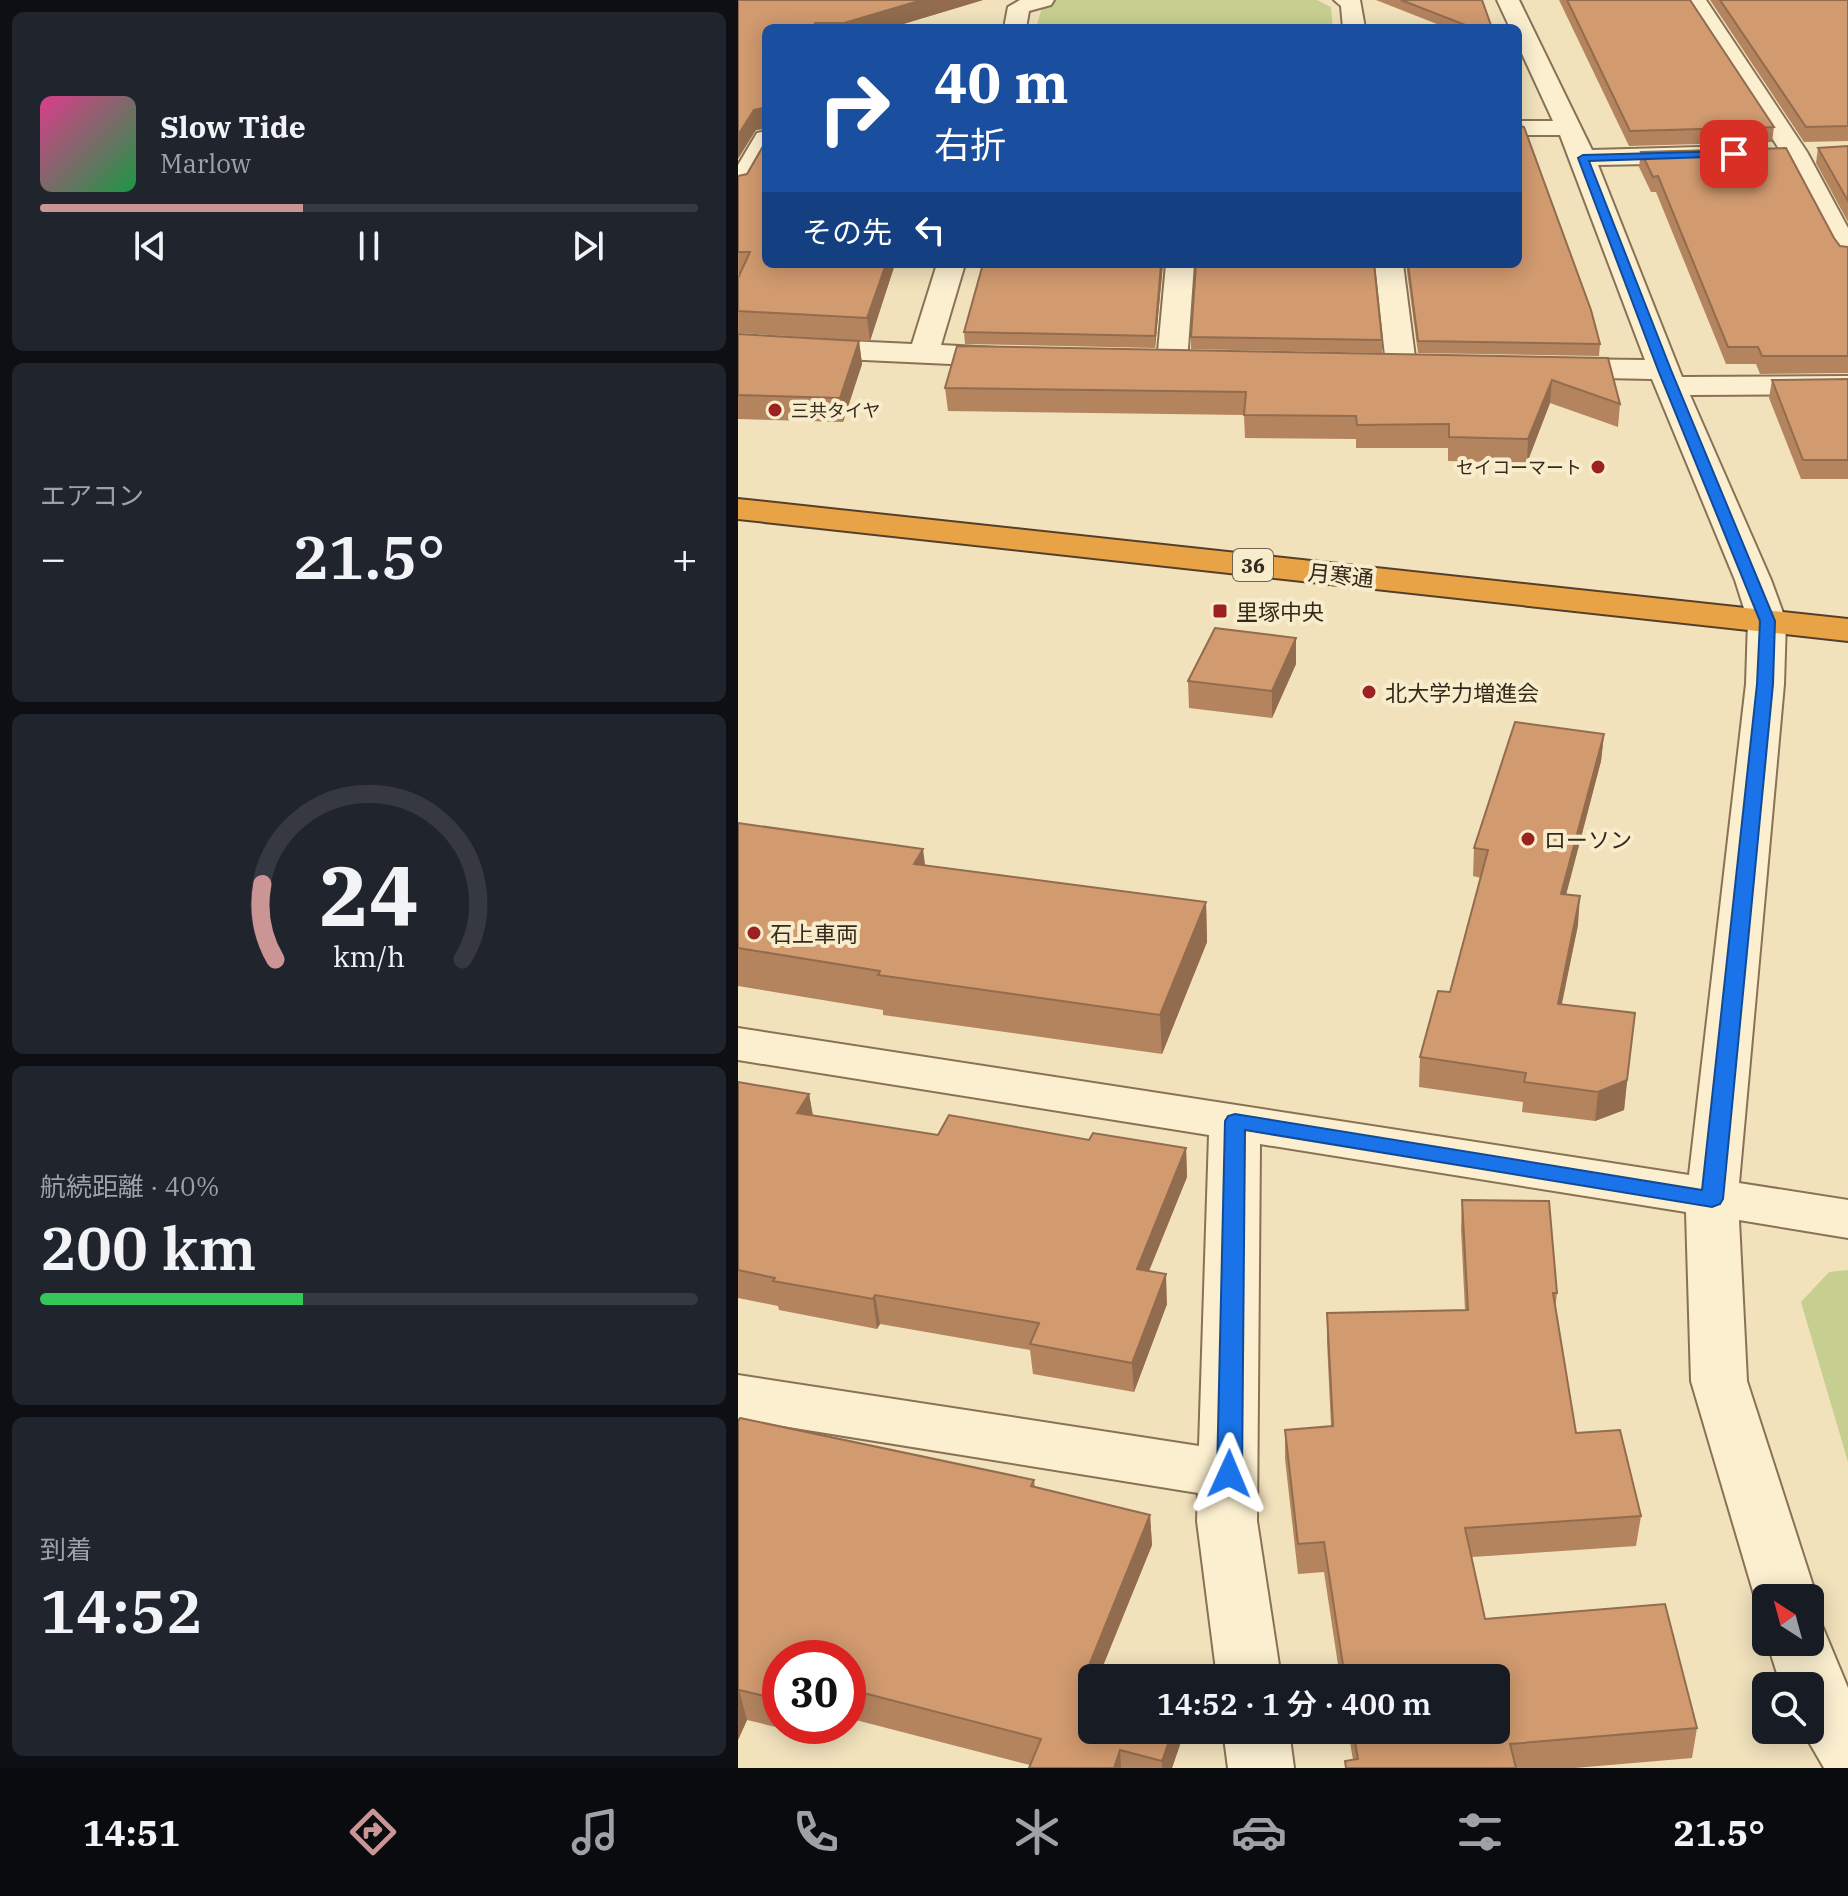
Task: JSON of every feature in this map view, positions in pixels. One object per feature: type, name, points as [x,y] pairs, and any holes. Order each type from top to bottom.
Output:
[{"type":"highway","name":"月寒通","points":[[738,509],[1848,630]]},
{"type":"street","points":[[1016,24],[1019,7],[1043,0]]},
{"type":"street","points":[[1345,0],[1351,3],[1354,24]]},
{"type":"street","points":[[1508,0],[1519,24]]},
{"type":"street","points":[[1695,0],[1794,152],[1848,253]]},
{"type":"street","points":[[1522,29],[1583,158],[1767,621],[1765,684],[1712,1199],[1719,1381],[1782,1584]]},
{"type":"street","points":[[1522,128],[1569,128]]},
{"type":"street","points":[[738,131],[762,132]]},
{"type":"street","points":[[738,187],[762,145]]},
{"type":"street","points":[[1764,153],[1821,152]]},
{"type":"street","points":[[1583,158],[1719,154]]},
{"type":"street","points":[[923,356],[950,268]]},
{"type":"street","points":[[1141,361],[1187,362],[1180,268]]},
{"type":"street","points":[[1389,268],[1386,365],[1432,365]]},
{"type":"street","points":[[738,345],[923,356],[1048,359]]},
{"type":"street","points":[[1525,367],[1668,378],[1848,385]]},
{"type":"street","points":[[738,1044],[1848,1219]]},
{"type":"street","points":[[1235,1121],[1227,1521],[1247,1664]]},
{"type":"street","points":[[738,1397],[1229,1474]]},
{"type":"street","points":[[1803,1656],[1814,1690],[1848,1748]]},
{"type":"street","points":[[1258,1744],[1261,1768]]},
{"type":"green space","points":[[1057,0],[1317,0],[1331,7],[1333,24],[1037,24],[1043,4]]},
{"type":"green space","points":[[1848,1270],[1848,1462],[1801,1302],[1829,1272]]},
{"type":"building","points":[[738,0],[922,0],[844,23],[762,24],[762,108],[754,110],[738,135]]},
{"type":"building","points":[[1401,0],[1482,0],[1491,24],[1463,24]]},
{"type":"building","points":[[1567,0],[1690,0],[1774,127],[1630,131]]},
{"type":"building","points":[[1720,0],[1848,0],[1848,126],[1806,127]]},
{"type":"building","points":[[1524,127],[1591,310],[1600,344],[1418,341],[1409,268],[1522,268]]},
{"type":"building","points":[[1848,146],[1848,201],[1818,148]]},
{"type":"building","points":[[762,148],[762,268],[885,268],[867,318],[738,311],[738,278],[750,252],[738,252],[738,176],[747,174]]},
{"type":"building","points":[[1786,148],[1834,238],[1840,246],[1848,247],[1848,356],[1762,356],[1758,347],[1728,347],[1658,176],[1653,177],[1641,152]]},
{"type":"building","points":[[982,268],[1161,268],[1155,336],[964,332]]},
{"type":"building","points":[[1196,268],[1374,268],[1382,340],[1191,337]]},
{"type":"building","points":[[738,334],[859,341],[840,398],[738,395]]},
{"type":"building","points":[[957,346],[1608,358],[1620,404],[1552,380],[1528,439],[1449,437],[1449,424],[1357,425],[1356,416],[1244,415],[1246,392],[945,388]]},
{"type":"building","points":[[1848,379],[1848,460],[1803,460],[1772,380]]},
{"type":"building","points":[[1215,628],[1296,638],[1272,691],[1188,681]]},
{"type":"building","points":[[1515,722],[1604,734],[1561,894],[1580,896],[1558,1004],[1635,1013],[1627,1080],[1598,1092],[1524,1082],[1526,1073],[1420,1057],[1438,991],[1450,992],[1488,850],[1474,848]]},
{"type":"building","points":[[738,823],[923,849],[914,864],[1206,902],[1160,1015],[878,975],[880,971],[738,948]]},
{"type":"building","points":[[738,1082],[809,1094],[797,1113],[938,1135],[949,1115],[1089,1140],[1093,1133],[1186,1148],[1137,1269],[1166,1274],[1132,1363],[1030,1344],[1039,1323],[875,1295],[873,1299],[773,1281],[775,1278],[738,1270]]},
{"type":"building","points":[[1462,1200],[1549,1201],[1557,1293],[1553,1293],[1576,1433],[1620,1430],[1641,1516],[1465,1528],[1485,1619],[1665,1604],[1697,1728],[1510,1744],[1510,1664],[1343,1664],[1324,1542],[1298,1544],[1285,1430],[1333,1426],[1327,1313],[1468,1310]]},
{"type":"building","points":[[740,1418],[1034,1480],[1031,1486],[1150,1515],[1090,1663],[1094,1664],[1078,1664],[1078,1744],[1168,1744],[1162,1761],[1120,1750],[1114,1768],[1029,1768],[1041,1739],[866,1694],[866,1640],[762,1640],[762,1695],[739,1690],[738,1693]]},
{"type":"building","points":[[1355,1744],[1510,1744],[1516,1768],[1346,1768],[1345,1761],[1358,1759]]},
{"type":"place","name":"三共タイヤ","points":[[775,410]]},
{"type":"place","name":"セイコーマート","points":[[1598,467]]},
{"type":"place","name":"里塚中央","points":[[1220,611]]},
{"type":"place","name":"北大学力増進会","points":[[1369,692]]},
{"type":"place","name":"ローソン","points":[[1528,839]]},
{"type":"place","name":"石上車両","points":[[754,933]]},
{"type":"route","points":[[1229,1474],[1235,1121],[1712,1199],[1765,684],[1767,621],[1753,580],[1664,370],[1583,158],[1734,154]]}]
